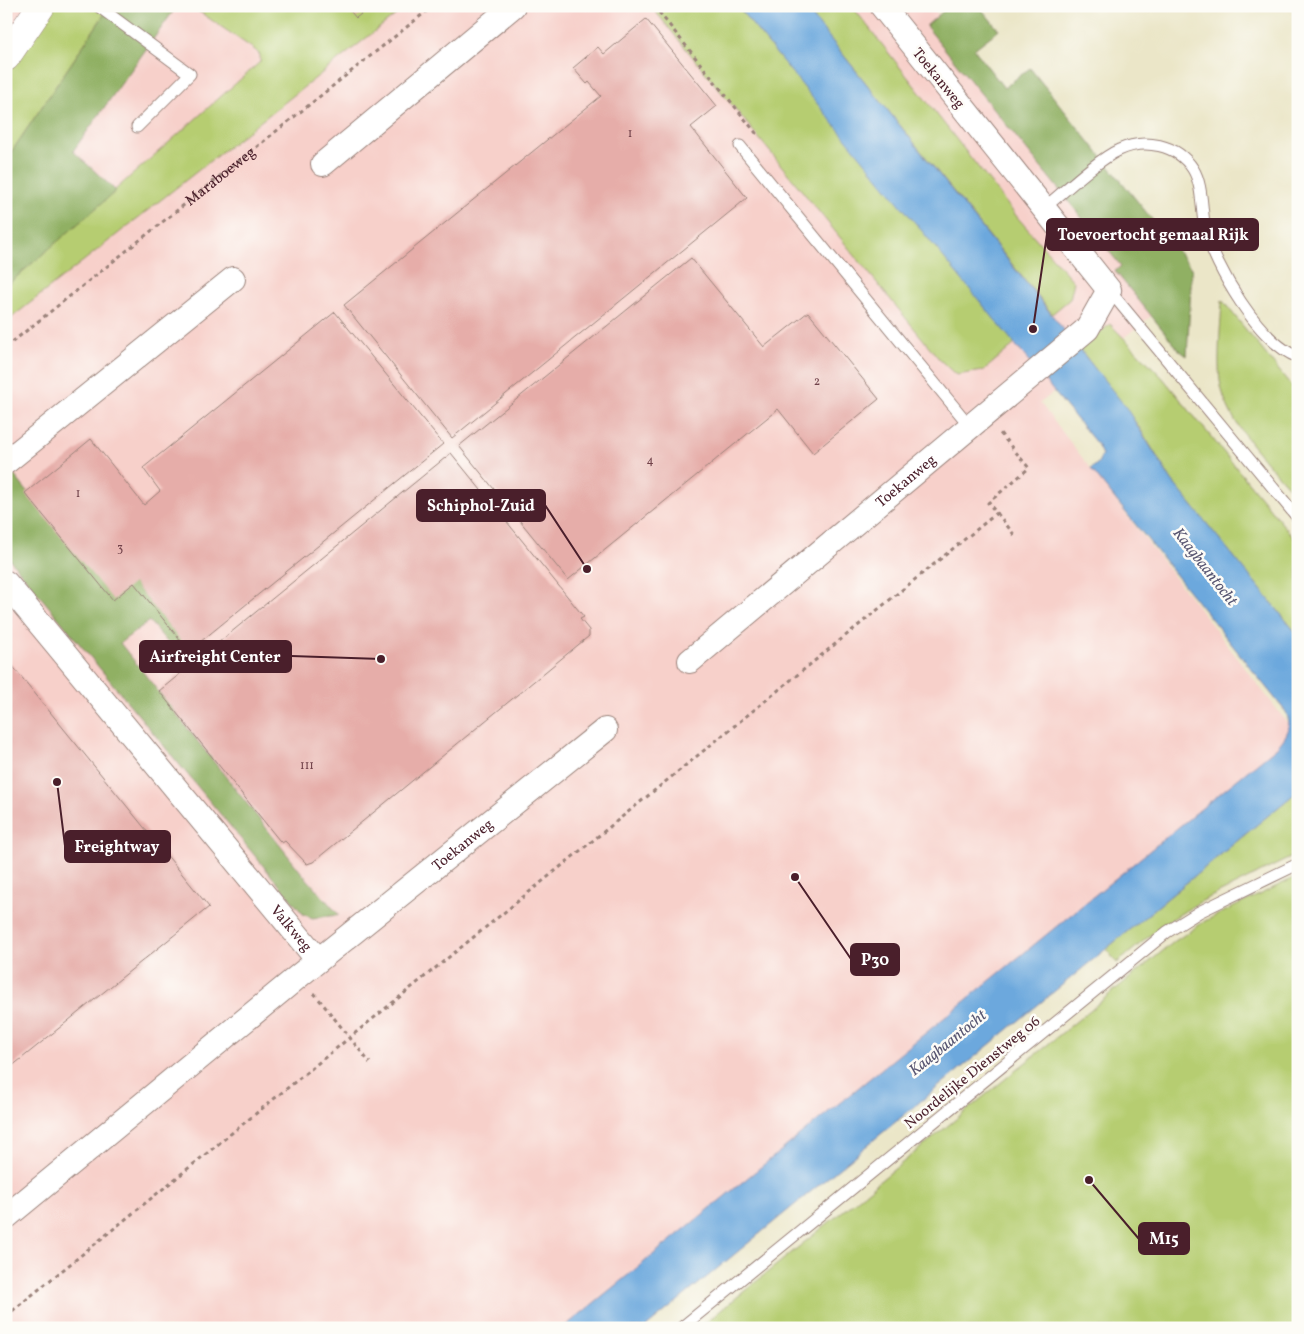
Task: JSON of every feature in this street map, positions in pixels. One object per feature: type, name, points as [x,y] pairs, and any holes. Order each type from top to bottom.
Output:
[{"type":"street","points":[[6,32],[23,6]]},
{"type":"street","points":[[6,57],[41,6]]},
{"type":"street","points":[[322,164],[513,6]]},
{"type":"street","name":"Toekanweg","points":[[690,661],[976,419],[1087,329],[1110,290],[882,6]]},
{"type":"street","points":[[6,462],[234,279]]},
{"type":"street","name":"Valkweg","points":[[6,583],[318,960],[6,1217]]},
{"type":"street","name":"Toekanweg","points":[[318,960],[605,730]]},
{"type":"lane","points":[[98,6],[190,74],[137,127]]},
{"type":"lane","points":[[1044,208],[1118,150],[1139,144],[1151,143],[1174,152],[1192,169],[1197,179],[1211,248],[1225,278],[1279,347],[1298,357]]},
{"type":"lane","points":[[740,146],[976,419]]},
{"type":"lane","name":"Toekanweg","points":[[1110,290],[1298,518]]},
{"type":"lane","name":"Noordelijke Dienstweg 06","points":[[681,1328],[1167,932],[1199,912],[1298,864]]},
{"type":"path","name":"Maraboeweg","points":[[6,347],[433,6]]},
{"type":"path","points":[[654,6],[756,133],[740,146]]},
{"type":"path","points":[[976,419],[1029,468],[988,502],[1016,537]]},
{"type":"path","points":[[6,1316],[997,512]]},
{"type":"path","points":[[300,975],[370,1063]]},
{"type":"shaded area","points":[[6,6],[932,6],[1163,307],[1040,403],[1296,734],[571,1328],[6,1328]]},
{"type":"green space","points":[[41,6],[110,6],[6,160],[6,58]]},
{"type":"green space","points":[[110,6],[177,6],[73,151],[116,191],[6,286],[6,160]]},
{"type":"green space","points":[[191,6],[407,6],[6,322],[6,286],[260,62],[260,55],[255,50]]},
{"type":"green space","points":[[651,6],[737,6],[1016,343],[983,371],[956,375],[940,360]]},
{"type":"green space","points":[[804,6],[852,6],[1018,218],[1074,282],[1070,299],[1052,314]]},
{"type":"green space","points":[[949,6],[979,6],[999,30],[974,49],[1004,88],[1030,68],[1192,269],[1187,356],[1179,350],[1115,271],[1121,266],[926,26]]},
{"type":"green space","points":[[1222,300],[1298,394],[1298,498],[1251,444],[1240,429],[1224,398],[1220,381],[1219,361]]},
{"type":"green space","points":[[1110,324],[1162,377],[1298,543],[1298,635],[1172,481],[1139,427],[1080,349]]},
{"type":"green space","points":[[9,469],[108,591],[128,575],[189,650],[180,657],[149,621],[120,643],[301,872],[339,915],[312,918],[303,914],[6,555],[6,472]]},
{"type":"green space","points":[[1298,791],[1298,854],[1198,903],[1164,924],[1117,963],[1106,949]]},
{"type":"green space","points":[[1298,876],[1298,1328],[699,1328],[1175,941],[1205,921]]},
{"type":"water","name":"Kaagbaantocht","points":[[737,6],[804,6],[1125,406],[1172,481],[1298,635],[1298,791],[645,1328],[563,1328],[1277,747],[1289,727],[1286,712],[1091,469],[1098,463],[1102,455],[1097,444]]},
{"type":"building","points":[[346,6],[371,6],[356,18]]},
{"type":"building","points":[[646,19],[717,106],[691,127],[747,198],[452,438],[344,305],[601,96],[573,68],[598,47],[604,54]]},
{"type":"building","points":[[691,258],[764,347],[808,312],[879,399],[813,453],[778,409],[568,580],[459,446]]},
{"type":"building","points":[[335,312],[443,444],[189,651],[134,583],[113,600],[25,493],[91,439],[144,505],[160,491],[143,468]]},
{"type":"building","points":[[451,453],[584,617],[580,619],[589,630],[589,636],[313,862],[307,864],[285,841],[282,843],[279,840],[159,691]]},
{"type":"building","points":[[6,658],[209,907],[6,1071]]},
{"type":"place","name":"Toevoertocht gemaal Rijk","points":[[1033,329]]},
{"type":"place","name":"Schiphol-Zuid","points":[[587,569]]},
{"type":"place","name":"Airfreight Center","points":[[381,659]]},
{"type":"place","name":"Freightway","points":[[57,782]]},
{"type":"place","name":"P30","points":[[795,877]]},
{"type":"place","name":"M15","points":[[1089,1180]]}]
